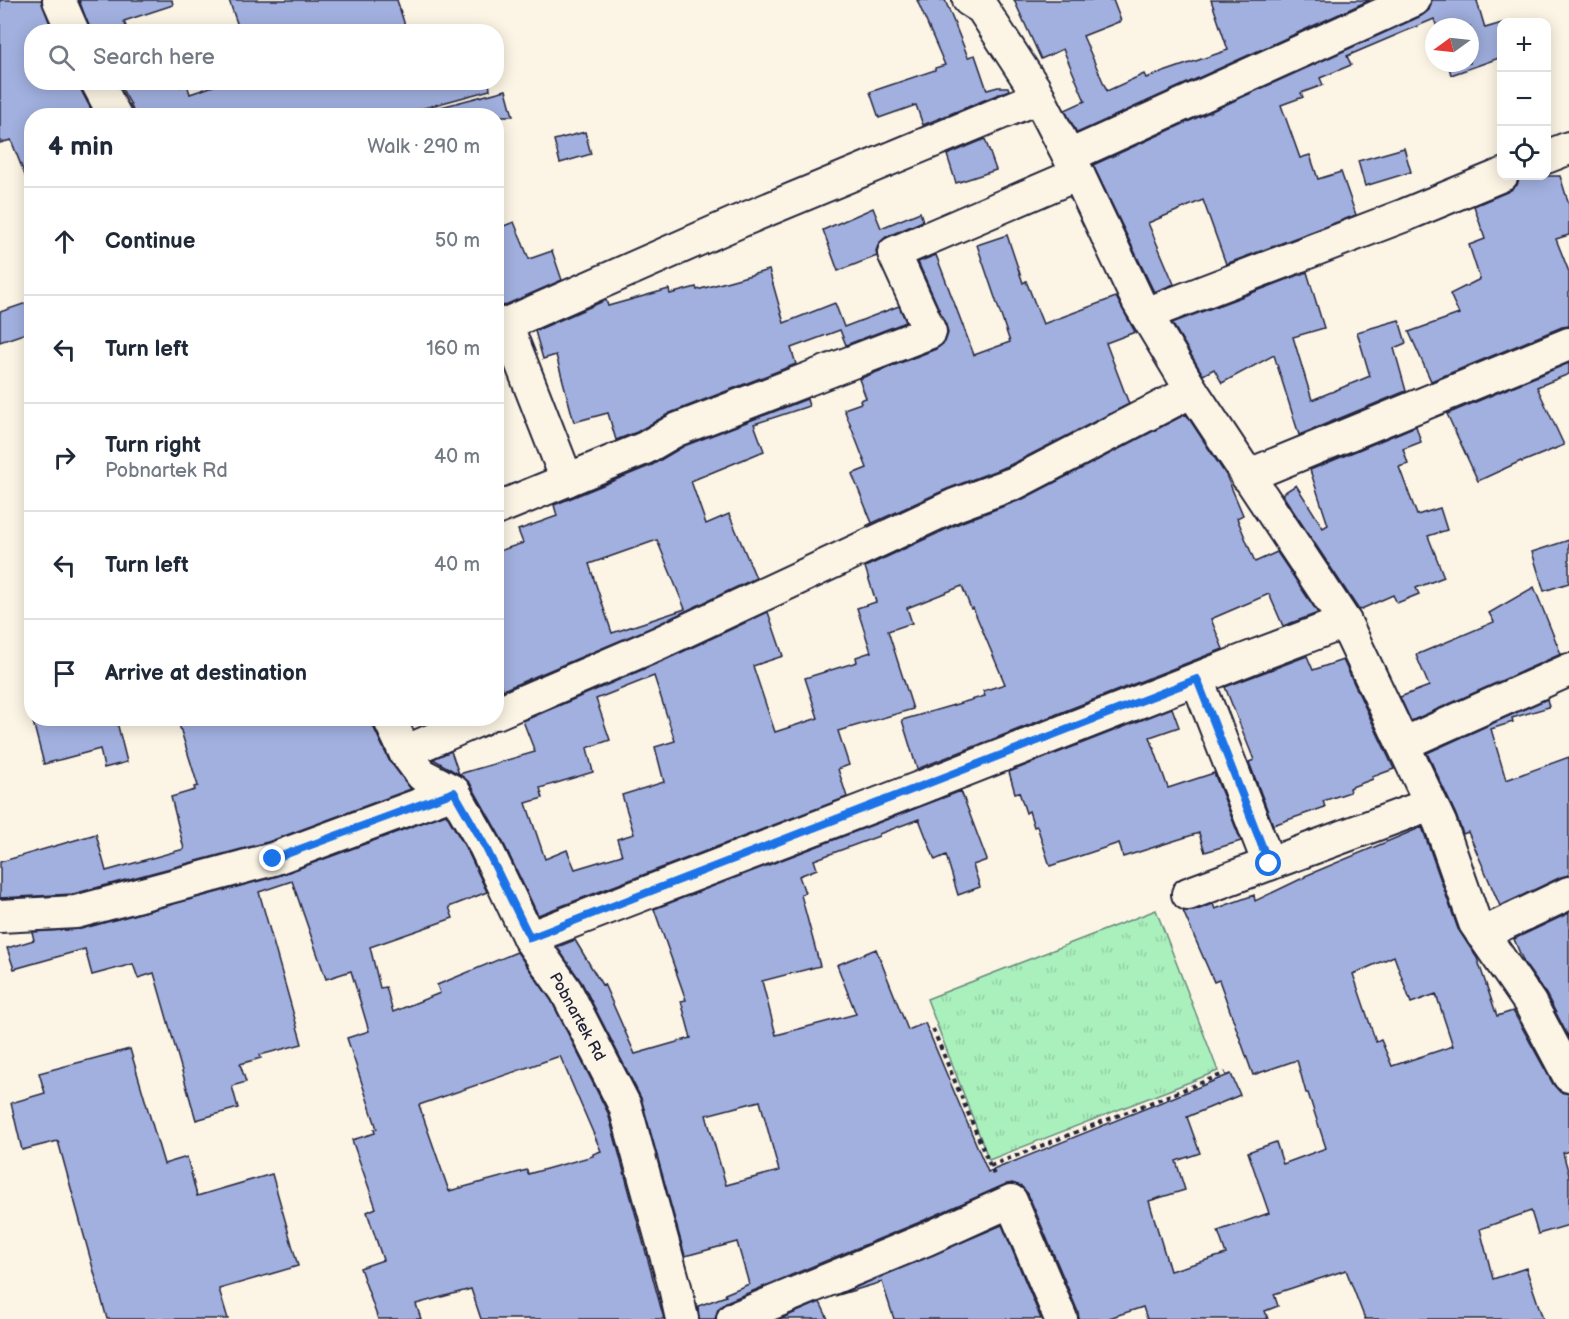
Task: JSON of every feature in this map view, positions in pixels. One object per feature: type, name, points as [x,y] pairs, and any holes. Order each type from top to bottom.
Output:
[{"type":"street","points":[[59,0],[70,24]]},
{"type":"street","points":[[504,506],[645,448],[676,430],[930,332],[894,253],[1414,0]]},
{"type":"street","points":[[983,3],[1039,97],[1146,314],[1192,391],[1345,622],[1440,823],[1475,923],[1530,1003],[1569,1076]]},
{"type":"street","points":[[101,90],[111,108]]},
{"type":"street","points":[[567,480],[506,324],[740,220],[1039,97]]},
{"type":"street","points":[[1551,155],[1569,148]]},
{"type":"street","points":[[1146,314],[1405,215],[1497,177]]},
{"type":"street","points":[[1247,476],[1569,344]]},
{"type":"street","points":[[504,710],[657,644],[955,505],[1014,483],[1192,391]]},
{"type":"street","points":[[530,938],[1345,622]]},
{"type":"street","points":[[1403,744],[1569,670]]},
{"type":"street","points":[[1197,679],[1269,864]]},
{"type":"street","points":[[393,726],[405,752],[423,775],[454,792]]},
{"type":"street","points":[[405,752],[465,726]]},
{"type":"street","points":[[0,916],[76,912],[273,859],[454,792]]},
{"type":"street","name":"Pobnartek Rd","points":[[454,792],[485,846],[530,938],[566,991],[625,1106],[682,1319]]},
{"type":"street","points":[[1188,894],[1431,804]]},
{"type":"street","points":[[1482,934],[1569,893]]},
{"type":"street","points":[[733,1319],[1011,1201],[1061,1319]]},
{"type":"path","points":[[933,1029],[1006,1204]]},
{"type":"path","points":[[990,1166],[1226,1073]]},
{"type":"green space","points":[[1156,910],[1218,1071],[989,1160],[927,999]]},
{"type":"building","points":[[0,0],[41,0],[50,24],[24,24],[24,90],[81,90],[90,108],[24,108],[24,173],[11,140],[0,143]]},
{"type":"building","points":[[79,0],[172,0],[173,5],[124,21],[125,24],[88,24]]},
{"type":"building","points":[[229,0],[397,0],[404,24],[237,24]]},
{"type":"building","points":[[917,0],[945,0],[968,57],[975,55],[987,90],[1008,87],[1009,90],[923,125],[916,105],[879,118],[870,92],[945,65]]},
{"type":"building","points":[[1014,0],[1113,0],[1121,21],[1083,36],[1107,91],[1144,74],[1146,78],[1228,50],[1211,0],[1370,0],[1077,133],[1065,110],[1085,101],[1063,49],[1041,59]]},
{"type":"building","points":[[1432,0],[1478,0],[1485,28],[1497,24],[1497,59],[1479,65],[1479,18],[1425,18],[1425,23],[1347,56],[1351,65],[1320,78],[1323,85],[1301,93],[1303,97],[1281,105],[1300,158],[1310,155],[1318,179],[1341,172],[1356,215],[1226,264],[1203,200],[1148,223],[1174,284],[1154,292],[1093,165],[1421,16],[1429,10]]},
{"type":"building","points":[[123,90],[189,90],[190,94],[202,90],[490,90],[424,108],[132,108]]},
{"type":"building","points":[[506,90],[513,116],[504,116],[504,108],[437,108]]},
{"type":"building","points":[[585,132],[591,154],[560,163],[554,140]]},
{"type":"building","points":[[985,139],[996,170],[956,183],[947,155]]},
{"type":"building","points":[[1404,148],[1411,172],[1365,186],[1358,161]]},
{"type":"building","points":[[1551,176],[1560,176],[1569,205],[1569,235],[1556,239],[1569,272],[1569,326],[1431,381],[1409,332],[1459,314],[1450,294],[1480,279],[1469,245],[1485,239],[1474,206],[1509,191],[1517,185],[1519,180],[1551,180]]},
{"type":"building","points":[[873,208],[881,228],[920,212],[923,221],[886,237],[879,243],[877,256],[838,271],[823,230]]},
{"type":"building","points":[[514,222],[529,259],[552,251],[562,280],[504,305],[504,226]]},
{"type":"building","points":[[1007,235],[1023,283],[1026,281],[1043,324],[1116,297],[1135,332],[1106,343],[1129,404],[1008,466],[947,489],[866,526],[872,523],[852,474],[867,468],[844,409],[861,403],[860,400],[866,398],[859,379],[936,349],[945,342],[948,333],[946,325],[918,262],[936,255],[974,355],[1010,342],[977,245]]},
{"type":"building","points":[[769,270],[784,323],[835,303],[844,327],[899,306],[906,322],[846,345],[840,330],[791,348],[796,364],[670,413],[637,432],[616,440],[608,413],[574,422],[556,355],[543,359],[535,331],[606,300],[608,306],[669,289],[670,294],[696,287],[697,290]]},
{"type":"building","points":[[1307,272],[1324,328],[1293,337],[1312,400],[1370,376],[1357,332],[1399,320],[1406,343],[1394,348],[1406,391],[1299,435],[1274,355],[1222,383],[1214,369],[1203,375],[1172,323]]},
{"type":"building","points":[[24,304],[24,334],[0,342],[0,312]]},
{"type":"building","points":[[1569,363],[1569,374],[1537,387],[1564,445],[1521,461],[1478,481],[1447,414]]},
{"type":"building","points":[[807,399],[809,406],[754,424],[764,451],[691,481],[706,524],[729,514],[756,578],[650,628],[504,690],[504,549],[523,543],[518,530],[557,516],[554,505],[652,465],[684,446]],"holes":[[[657,540],[685,609],[612,633],[589,564]]]},
{"type":"building","points":[[1186,414],[1226,475],[1243,515],[1237,518],[1255,562],[1277,552],[1318,613],[1283,626],[1269,594],[1211,619],[1223,649],[917,769],[902,720],[985,696],[983,691],[1005,684],[962,586],[907,608],[912,623],[888,631],[913,709],[838,731],[849,765],[838,769],[847,797],[538,915],[501,838],[470,783],[433,759],[451,751],[459,774],[535,752],[523,721],[665,660],[768,612],[783,656],[753,666],[775,732],[818,718],[805,678],[857,662],[856,657],[871,652],[857,608],[876,602],[865,567],[962,522],[1023,499]],"holes":[[[654,676],[675,741],[655,747],[664,782],[622,795],[634,834],[617,839],[622,855],[575,869],[567,850],[545,859],[526,803],[543,798],[540,788],[593,772],[587,748],[610,740],[596,699]]]},
{"type":"building","points":[[1416,426],[1421,442],[1403,449],[1408,464],[1399,467],[1417,515],[1440,508],[1447,530],[1428,536],[1444,577],[1416,588],[1419,594],[1397,603],[1393,595],[1359,610],[1282,494],[1296,485],[1323,528],[1328,525],[1310,470]]},
{"type":"building","points":[[1569,540],[1569,583],[1544,591],[1532,552]]},
{"type":"building","points":[[1534,587],[1561,654],[1411,721],[1400,697],[1429,686],[1416,655],[1494,622],[1489,613]]},
{"type":"building","points":[[1307,656],[1313,670],[1343,660],[1394,769],[1349,788],[1350,792],[1323,801],[1325,807],[1273,825],[1249,762],[1254,760],[1225,687]]},
{"type":"building","points":[[1547,699],[1549,707],[1512,718],[1513,722],[1491,729],[1506,780],[1569,757],[1569,875],[1500,906],[1468,832],[1463,834],[1427,753]]},
{"type":"building","points":[[1172,708],[1179,727],[1150,737],[1168,788],[1214,773],[1241,841],[1205,852],[1199,833],[1123,857],[1119,843],[1050,866],[1037,826],[1034,827],[1029,811],[1026,813],[1019,792],[1015,793],[1009,772]]},
{"type":"building","points":[[34,726],[118,726],[127,762],[104,768],[100,749],[44,764]]},
{"type":"building","points":[[179,726],[373,726],[389,760],[411,789],[268,842],[73,894],[0,898],[0,862],[96,834],[106,871],[184,849],[171,797],[195,790],[194,787],[198,786]]},
{"type":"building","points":[[961,791],[987,860],[973,865],[980,887],[958,895],[946,855],[935,860],[919,819],[814,860],[817,869],[799,876],[805,893],[801,895],[820,966],[762,981],[776,1035],[856,1014],[837,965],[876,949],[908,1030],[925,1023],[988,1172],[1231,1074],[1240,1095],[1187,1117],[1200,1153],[1176,1161],[1185,1190],[1149,1201],[1170,1271],[1226,1254],[1218,1231],[1269,1213],[1248,1152],[1276,1142],[1283,1164],[1326,1148],[1297,1060],[1253,1075],[1219,980],[1214,982],[1183,911],[1194,911],[1213,904],[1215,909],[1254,895],[1255,901],[1305,876],[1422,827],[1458,929],[1477,958],[1497,1016],[1513,1011],[1553,1084],[1560,1092],[1569,1094],[1569,1151],[1563,1153],[1569,1174],[1569,1225],[1538,1234],[1531,1211],[1480,1229],[1493,1279],[1526,1268],[1543,1319],[1365,1319],[1346,1270],[1274,1294],[1278,1306],[1265,1311],[1268,1319],[1147,1319],[1143,1307],[1106,1319],[1079,1319],[1028,1194],[1021,1186],[1012,1183],[726,1302],[718,1309],[715,1319],[699,1319],[698,1306],[726,1296],[725,1294],[749,1284],[737,1242],[685,1256],[641,1098],[582,983],[557,947],[575,940],[602,985],[604,984],[635,1054],[691,1038],[681,1001],[686,1000],[654,909]],"holes":[[[1394,956],[1411,1003],[1436,994],[1453,1046],[1392,1066],[1381,1040],[1376,1042],[1353,974]],[[760,1101],[779,1171],[726,1185],[706,1115]]]},
{"type":"building","points":[[446,814],[487,892],[449,907],[453,918],[370,947],[380,988],[386,987],[393,1012],[440,993],[437,985],[517,952],[551,1000],[608,1113],[664,1319],[481,1319],[471,1289],[416,1304],[421,1319],[378,1319],[360,1268],[383,1260],[367,1212],[376,1208],[352,1140],[375,1133],[374,1130],[377,1129],[347,1038],[369,1031],[351,971],[326,979],[292,881],[259,892],[302,1044],[260,1055],[261,1058],[240,1064],[246,1082],[232,1086],[238,1108],[196,1120],[154,973],[138,978],[133,964],[92,975],[85,949],[14,969],[7,948],[34,940],[32,932],[81,929],[278,876]],"holes":[[[560,1056],[601,1151],[593,1156],[528,1174],[527,1170],[449,1191],[419,1105]]]},
{"type":"building","points":[[1569,913],[1569,1038],[1546,994],[1524,963],[1514,939]]},
{"type":"building","points":[[130,1049],[164,1164],[187,1157],[197,1196],[272,1174],[298,1266],[219,1289],[228,1319],[107,1319],[58,1141],[22,1150],[11,1103],[45,1093],[39,1073]]},
{"type":"building","points":[[1002,1225],[1041,1319],[894,1319],[882,1282],[835,1296]]},
{"type":"building","points":[[820,1302],[828,1319],[780,1319]]},
{"type":"route","points":[[273,859],[454,792],[485,846],[530,938],[1197,679],[1269,864]]}]
